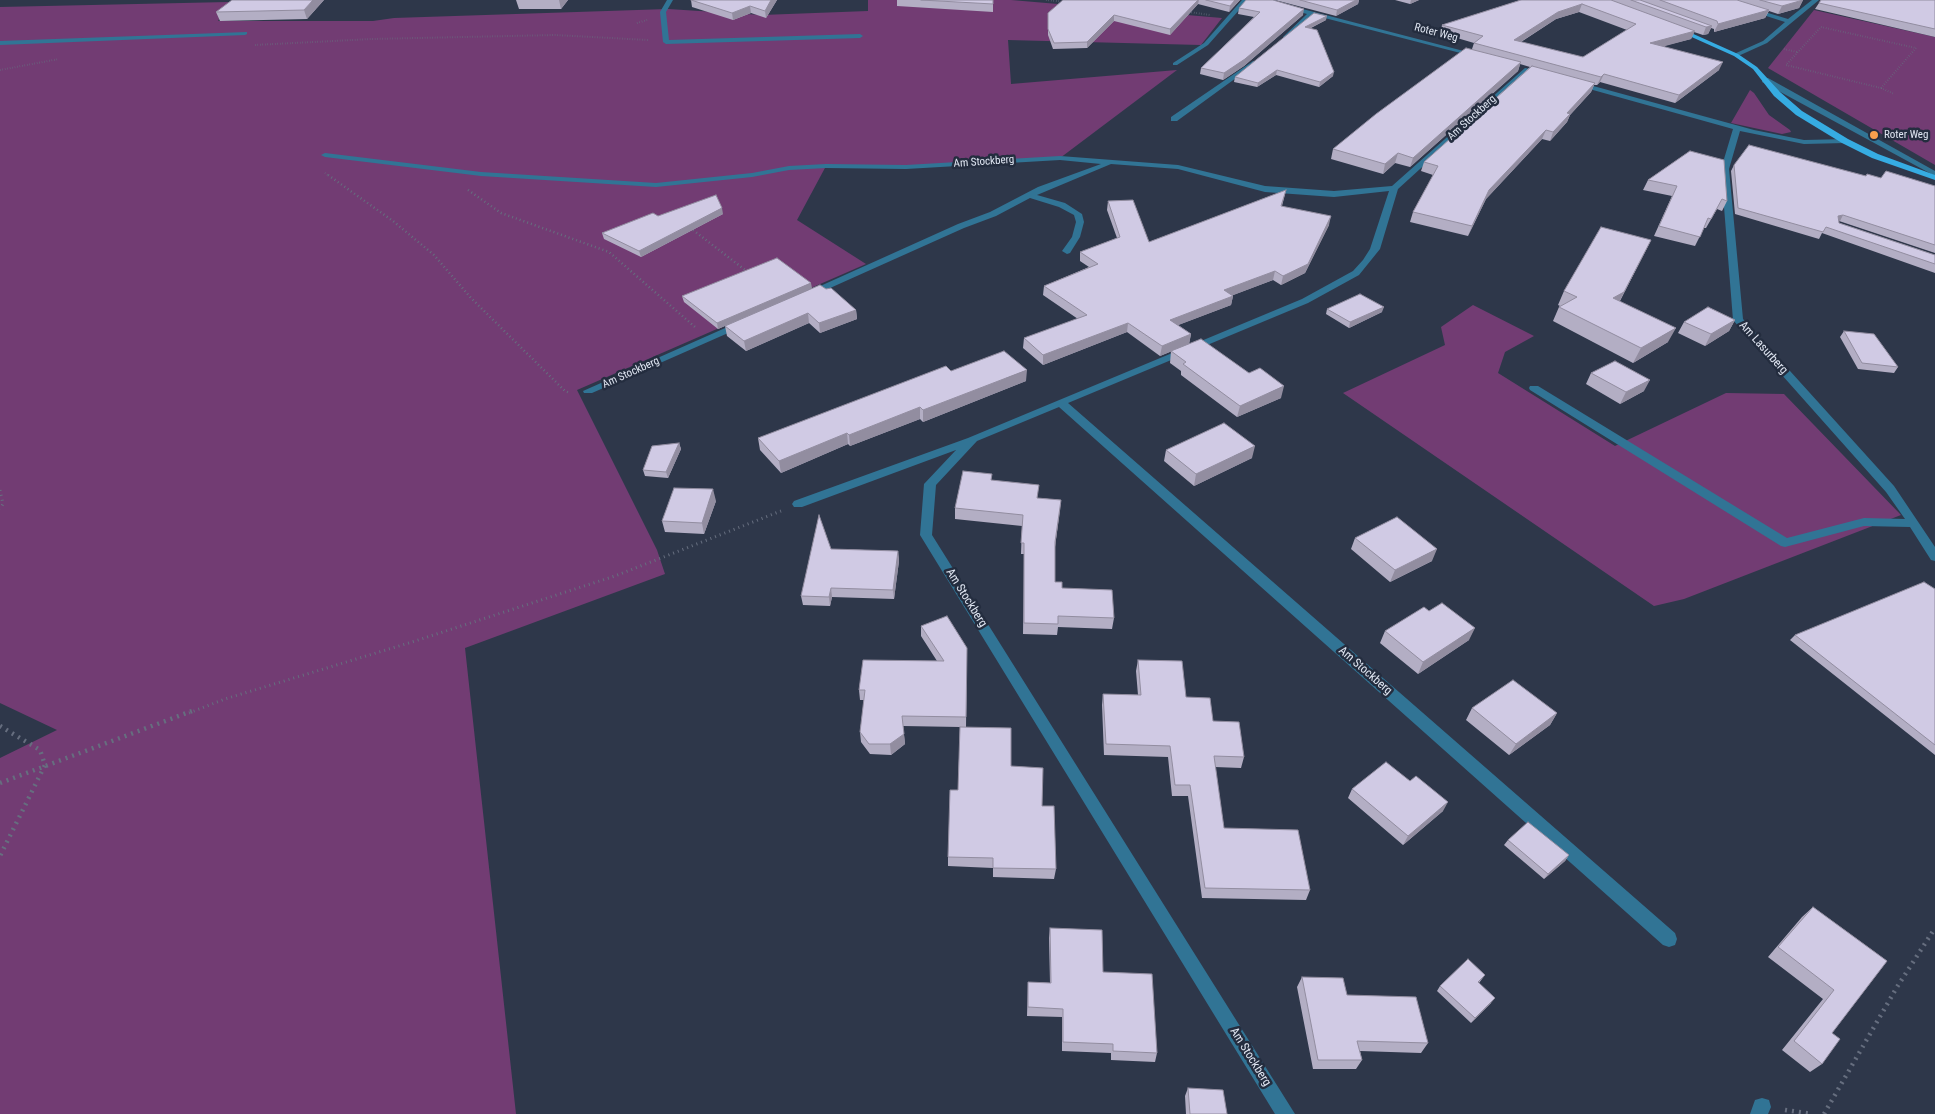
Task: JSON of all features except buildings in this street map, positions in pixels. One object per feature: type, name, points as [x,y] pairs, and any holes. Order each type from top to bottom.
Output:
[{"type":"main road","points":[[1674,28],[1736,55],[1756,68],[1777,94],[1799,113],[1844,141],[1875,156],[1935,178]]},
{"type":"street","points":[[670,0],[663,12],[666,41],[672,43],[860,36]]},
{"type":"street","points":[[1175,64],[1206,44],[1245,0]]},
{"type":"street","name":"Roter Weg","points":[[1261,0],[1480,56]]},
{"type":"street","points":[[1719,0],[1790,22]]},
{"type":"street","points":[[1736,55],[1765,42],[1816,0]]},
{"type":"street","points":[[1278,44],[1312,13]]},
{"type":"street","points":[[0,43],[245,33]]},
{"type":"street","points":[[1174,119],[1262,56]]},
{"type":"street","name":"Am Stockberg","points":[[798,504],[973,439],[1305,301],[1356,273],[1375,249],[1394,188],[1527,69]]},
{"type":"street","points":[[1765,80],[1935,174]]},
{"type":"street","points":[[1573,82],[1737,129],[1804,142],[1844,141]]},
{"type":"street","name":"Am Lasurberg","points":[[1737,129],[1725,169],[1738,320],[1890,489],[1935,556]]},
{"type":"street","name":"Am Stockberg","points":[[325,155],[443,169],[589,182],[656,185],[752,175],[789,168],[826,166],[906,167],[1060,158],[1178,167],[1265,189],[1334,194],[1394,188]]},
{"type":"street","name":"Am Stockberg","points":[[799,299],[961,226],[993,214],[1029,195],[1112,162]]},
{"type":"street","points":[[1029,195],[1062,204],[1078,214],[1080,222],[1076,237],[1068,251]]},
{"type":"street","name":"Am Stockberg","points":[[588,392],[754,319]]},
{"type":"street","points":[[1534,388],[1785,543],[1864,522],[1914,523]]},
{"type":"street","name":"Am Stockberg","points":[[1060,402],[1669,940]]},
{"type":"street","name":"Am Stockberg","points":[[973,439],[930,484],[926,534],[1286,1114]]},
{"type":"path","points":[[1046,0],[1075,2]]},
{"type":"path","points":[[1189,12],[1229,17]]},
{"type":"path","points":[[1881,88],[1916,48],[1821,27],[1786,65],[1881,88],[1894,94]]},
{"type":"path","points":[[252,46],[372,39],[555,35],[666,41]]},
{"type":"path","points":[[0,70],[65,58]]},
{"type":"path","points":[[325,155],[317,156],[310,161],[393,221],[434,255],[471,298],[565,391],[574,395],[588,392]]},
{"type":"path","points":[[443,169],[446,175],[501,213],[609,252],[709,338]]},
{"type":"path","points":[[693,230],[752,275]]},
{"type":"path","points":[[0,490],[3,504],[0,509]]},
{"type":"path","points":[[0,783],[225,699],[412,642],[615,576],[798,504]]},
{"type":"path","points":[[0,726],[40,750],[45,765],[0,856]]},
{"type":"path","points":[[1824,1114],[1897,987],[1935,928]]},
{"type":"shaded area","points":[[868,0],[1011,0],[1222,18],[1201,45],[1008,40],[1011,84],[1177,70],[1060,158],[906,167],[826,166],[797,220],[866,264],[577,390],[657,550],[665,574],[465,648],[516,1114],[0,1114],[0,758],[57,730],[0,703],[0,7],[229,2],[218,21],[373,21],[394,18],[668,9],[762,15],[868,11]]},
{"type":"shaded area","points":[[1814,10],[1935,37],[1935,165],[1768,68]]},
{"type":"shaded area","points":[[1750,90],[1769,115],[1791,132],[1782,134],[1731,123]]},
{"type":"shaded area","points":[[1473,305],[1534,336],[1505,352],[1498,373],[1615,446],[1726,393],[1784,394],[1901,515],[1684,599],[1654,606],[1343,393],[1445,345],[1441,327]]},
{"type":"place","name":"Roter Weg","points":[[1874,135]]}]
